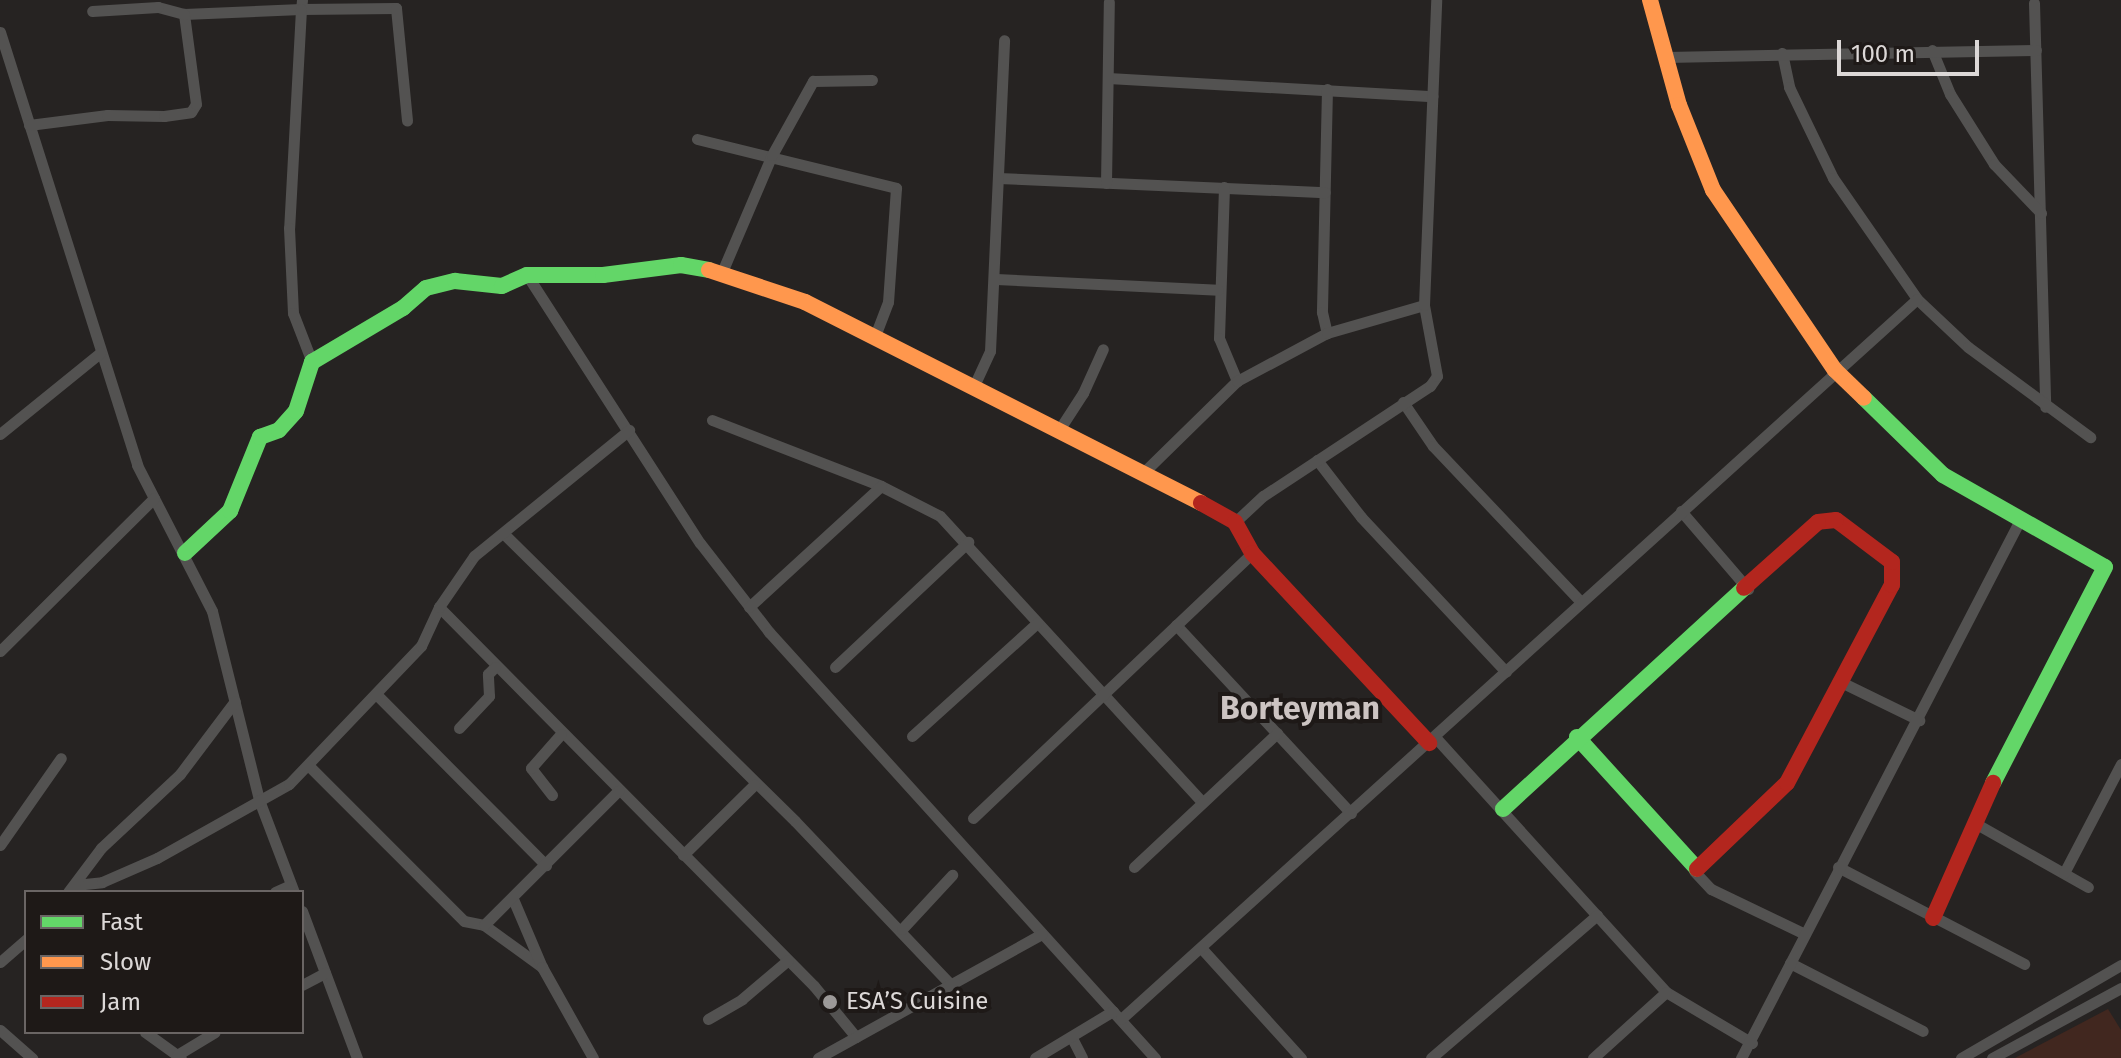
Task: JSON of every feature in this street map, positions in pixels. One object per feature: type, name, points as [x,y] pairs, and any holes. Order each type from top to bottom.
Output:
[{"type":"street","points":[[1235,522],[1317,460],[1430,386],[1439,366],[1424,305],[1436,0]]},
{"type":"street","points":[[1650,0],[1696,153],[1728,219],[1835,370],[1943,475],[2101,561],[2105,574],[1973,822],[1933,918]]},
{"type":"street","points":[[1106,183],[1109,2]]},
{"type":"street","points":[[2034,3],[2045,407]]},
{"type":"street","points":[[301,5],[290,242],[293,313],[312,362]]},
{"type":"street","points":[[92,11],[158,7],[184,14],[301,5],[396,8],[407,120]]},
{"type":"street","points":[[29,125],[191,112],[196,104],[184,14]]},
{"type":"street","points":[[0,32],[137,465],[185,553],[212,611],[259,800],[293,888]]},
{"type":"street","points":[[973,388],[990,351],[996,279],[1004,40]]},
{"type":"street","points":[[1932,50],[1950,94],[1994,164],[2041,213]]},
{"type":"street","points":[[1666,57],[2036,50]]},
{"type":"street","points":[[1782,53],[1802,118],[1833,178],[1917,299],[2045,407],[2090,437]]},
{"type":"street","points":[[1108,78],[1433,96]]},
{"type":"street","points":[[722,272],[772,155],[813,81],[872,80]]},
{"type":"street","points":[[1327,89],[1322,312],[1327,333]]},
{"type":"street","points":[[697,139],[896,188],[888,302],[874,338]]},
{"type":"street","points":[[998,178],[1325,192]]},
{"type":"street","points":[[1224,187],[1218,290],[1219,338],[1237,381]]},
{"type":"street","points":[[185,553],[230,511],[260,437],[279,430],[296,411],[312,362],[380,317],[403,308],[426,288],[455,281],[502,286],[527,275],[603,275],[681,265],[722,272],[805,302],[1145,471],[1235,522],[1252,553],[1503,809],[1666,992],[1752,1043]]},
{"type":"street","points":[[527,275],[700,543],[749,607],[1155,1058]]},
{"type":"street","points":[[996,279],[1218,290]]},
{"type":"street","points":[[1035,1058],[1117,1015],[1203,950],[1835,370],[1917,299]]},
{"type":"street","points":[[1145,471],[1237,381],[1327,333],[1424,305]]},
{"type":"street","points":[[1059,430],[1083,393],[1103,349]]},
{"type":"street","points":[[0,434],[100,353]]},
{"type":"street","points":[[1403,402],[1433,446],[1581,602]]},
{"type":"street","points":[[712,420],[881,486],[940,516],[968,542],[1037,623],[1106,693],[1202,802]]},
{"type":"street","points":[[72,888],[102,882],[150,861],[259,800],[309,766],[421,646],[439,607],[474,556],[505,535],[629,430]]},
{"type":"street","points":[[1317,460],[1361,517],[1506,672]]},
{"type":"street","points":[[749,607],[881,486]]},
{"type":"street","points":[[0,651],[154,498]]},
{"type":"street","points":[[1681,511],[1748,589]]},
{"type":"street","points":[[1503,809],[1577,737],[1827,518],[1892,562],[1892,585],[1843,683],[1787,783],[1694,871]]},
{"type":"street","points":[[1741,1058],[1752,1043],[1838,867],[1919,720],[2021,518]]},
{"type":"street","points":[[505,535],[902,929],[950,984]]},
{"type":"street","points":[[835,667],[968,542]]},
{"type":"street","points":[[973,818],[1252,553]]},
{"type":"street","points":[[439,607],[561,734],[788,960],[856,1037]]},
{"type":"street","points":[[912,736],[1037,623]]},
{"type":"street","points":[[1176,625],[1351,813]]},
{"type":"street","points":[[459,728],[489,696],[488,674],[495,667]]},
{"type":"street","points":[[1843,683],[1919,720]]},
{"type":"street","points":[[377,695],[546,865]]},
{"type":"street","points":[[72,888],[101,848],[180,774],[235,701]]},
{"type":"street","points":[[1134,867],[1277,733]]},
{"type":"street","points":[[552,795],[531,768],[561,734]]},
{"type":"street","points":[[1577,737],[1711,889],[1805,934]]},
{"type":"street","points":[[0,845],[61,758]]},
{"type":"street","points":[[2064,873],[2121,764]]},
{"type":"street","points":[[309,766],[464,921],[484,925],[542,967]]},
{"type":"street","points":[[683,855],[754,785]]},
{"type":"street","points":[[484,925],[618,791]]},
{"type":"street","points":[[1973,822],[2088,887]]},
{"type":"street","points":[[1838,867],[2024,964]]},
{"type":"street","points":[[902,929],[952,875]]},
{"type":"street","points":[[513,899],[542,967],[593,1058]]},
{"type":"street","points":[[1431,1058],[1597,915]]},
{"type":"street","points":[[304,916],[357,1058]]},
{"type":"street","points":[[818,1058],[1042,934]]},
{"type":"street","points":[[0,962],[24,941]]},
{"type":"street","points":[[1203,950],[1301,1058]]},
{"type":"street","points":[[708,1019],[742,999],[788,960]]},
{"type":"street","points":[[1790,963],[1923,1031]]},
{"type":"street","points":[[1961,1058],[2121,965]]},
{"type":"street","points":[[304,984],[325,973]]},
{"type":"street","points":[[1992,1058],[2121,988]]},
{"type":"street","points":[[1593,1058],[1666,992]]},
{"type":"street","points":[[0,1030],[32,1058]]},
{"type":"street","points":[[148,1034],[179,1056],[212,1034]]},
{"type":"street","points":[[1072,1038],[1082,1058]]},
{"type":"shaded area","points":[[2108,1009],[2121,1030],[2121,1058],[2015,1058]]},
{"type":"traffic: fast","points":[[185,553],[230,511],[260,437],[279,430],[296,411],[312,362],[403,308],[426,288],[455,281],[502,286],[527,275],[603,275],[681,265],[709,270]]},
{"type":"traffic: fast","points":[[1864,398],[1943,475],[2105,567],[1993,783]]},
{"type":"traffic: fast","points":[[1503,809],[1744,588]]},
{"type":"traffic: fast","points":[[1577,737],[1697,869]]},
{"type":"traffic: slow","points":[[1650,0],[1679,105],[1713,190],[1835,370],[1864,398]]},
{"type":"traffic: slow","points":[[709,270],[805,302],[1201,503]]},
{"type":"traffic: jam","points":[[1201,503],[1235,522],[1252,553],[1429,743]]},
{"type":"traffic: jam","points":[[1697,869],[1787,783],[1892,585],[1892,562],[1836,520],[1818,522],[1744,588]]},
{"type":"traffic: jam","points":[[1933,918],[1993,783]]},
{"type":"place","name":"ESA’S Cuisine","points":[[830,1002]]},
{"type":"district","name":"Borteyman","points":[[1300,708]]}]
